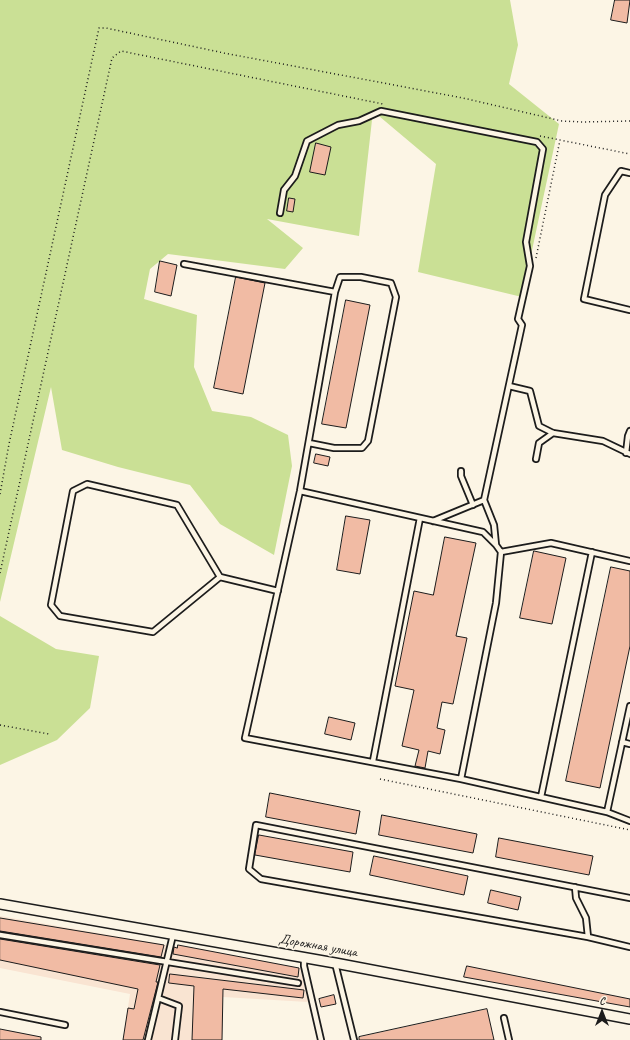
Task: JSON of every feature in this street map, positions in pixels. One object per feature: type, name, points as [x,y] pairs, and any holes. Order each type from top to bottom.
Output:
[{"type":"street","name":"Дорожная улица","points":[[0,904],[335,963],[630,1019]]},
{"type":"lane","points":[[280,213],[284,190],[294,176],[307,141],[338,125],[359,121],[381,111],[537,142],[543,149],[526,242],[530,266],[518,319],[522,325],[484,500],[494,525],[496,545]]},
{"type":"lane","points":[[630,173],[621,171],[605,195],[584,299],[630,310]]},
{"type":"lane","points":[[184,264],[335,292]]},
{"type":"lane","points":[[309,443],[334,448],[354,449],[362,448],[368,441],[396,297],[391,283],[361,277],[340,277],[335,292],[300,491],[246,738],[461,779],[607,812],[630,821]]},
{"type":"lane","points":[[509,386],[530,391],[539,426],[553,432],[603,441],[628,454],[628,436],[630,431]]},
{"type":"lane","points":[[536,459],[540,443],[553,432]]},
{"type":"lane","points":[[461,470],[461,476],[473,504]]},
{"type":"lane","points":[[220,577],[153,632],[60,616],[50,605],[73,491],[87,484],[177,505],[220,577],[278,591]]},
{"type":"lane","points":[[300,491],[483,532],[502,552],[496,603],[461,779]]},
{"type":"lane","points":[[433,520],[484,500]]},
{"type":"lane","points":[[373,761],[420,518]]},
{"type":"lane","points":[[502,552],[551,543],[630,561]]},
{"type":"lane","points":[[541,797],[592,552]]},
{"type":"lane","points":[[607,812],[630,706]]},
{"type":"lane","points":[[622,742],[630,744]]},
{"type":"lane","points":[[630,898],[575,886],[256,825],[249,869],[262,880],[588,937],[630,947]]},
{"type":"lane","points":[[575,886],[576,898],[586,918],[588,937]]},
{"type":"lane","points":[[0,935],[298,983]]},
{"type":"lane","points":[[148,1040],[173,935]]},
{"type":"lane","points":[[304,958],[304,966],[321,1040]]},
{"type":"lane","points":[[335,963],[354,1040]]},
{"type":"lane","points":[[158,998],[179,1006],[175,1040]]},
{"type":"lane","points":[[0,1012],[65,1025]]},
{"type":"lane","points":[[504,1018],[509,1040]]},
{"type":"path","points":[[0,494],[8,444],[99,28],[106,28],[224,53],[463,98],[562,121],[630,121]]},
{"type":"path","points":[[0,573],[112,58],[121,51],[383,104]]},
{"type":"path","points":[[537,135],[630,154]]},
{"type":"path","points":[[535,263],[560,140]]},
{"type":"path","points":[[0,725],[49,734]]},
{"type":"path","points":[[380,779],[630,830]]},
{"type":"shaded area","points":[[0,916],[300,968],[308,1002],[223,997],[222,1040],[123,1040],[130,994],[0,968]]},
{"type":"green space","points":[[0,0],[510,0],[518,45],[509,84],[559,124],[522,297],[418,272],[436,164],[373,111],[359,236],[267,219],[303,248],[285,269],[168,254],[150,269],[144,299],[197,315],[194,367],[212,411],[251,417],[288,435],[292,466],[274,555],[220,524],[190,485],[118,467],[62,450],[51,387],[0,602]]},
{"type":"green space","points":[[0,616],[56,649],[99,656],[90,708],[57,740],[0,765]]},
{"type":"building","points":[[615,0],[630,0],[627,23],[611,20]]},
{"type":"building","points":[[316,143],[331,147],[325,175],[310,172]]},
{"type":"building","points":[[289,198],[295,199],[293,212],[287,211]]},
{"type":"building","points":[[160,261],[177,265],[171,296],[155,292]]},
{"type":"building","points":[[236,277],[265,283],[243,394],[214,388]]},
{"type":"building","points":[[346,300],[370,305],[346,428],[322,424]]},
{"type":"building","points":[[316,454],[330,457],[328,466],[314,463]]},
{"type":"building","points":[[346,516],[370,520],[360,574],[337,570]]},
{"type":"building","points":[[445,537],[476,543],[456,636],[467,638],[453,704],[442,702],[437,728],[445,730],[440,754],[428,751],[425,768],[415,766],[419,750],[402,746],[414,690],[395,686],[414,591],[433,595]]},
{"type":"building","points":[[534,551],[566,558],[552,624],[520,618]]},
{"type":"building","points":[[611,567],[630,571],[630,646],[600,788],[566,781]]},
{"type":"building","points":[[329,717],[355,723],[351,740],[325,734]]},
{"type":"building","points":[[270,793],[360,811],[356,834],[266,817]]},
{"type":"building","points":[[382,815],[477,834],[473,853],[379,835]]},
{"type":"building","points":[[259,835],[353,852],[350,872],[255,855]]},
{"type":"building","points":[[499,838],[593,856],[589,875],[496,857]]},
{"type":"building","points":[[374,856],[468,876],[464,895],[370,875]]},
{"type":"building","points":[[491,890],[521,897],[518,910],[488,903]]},
{"type":"building","points":[[0,918],[164,945],[161,957],[0,931]]},
{"type":"building","points":[[0,939],[160,965],[156,982],[158,982],[143,1040],[123,1040],[128,1008],[134,1009],[138,989],[0,960]]},
{"type":"building","points":[[178,945],[299,968],[298,977],[173,954],[174,947],[177,948]]},
{"type":"building","points":[[467,966],[630,999],[630,1007],[464,977]]},
{"type":"building","points":[[170,974],[304,990],[303,998],[223,989],[222,1040],[192,1040],[194,986],[169,983]]},
{"type":"building","points":[[334,995],[336,1004],[321,1007],[319,999]]},
{"type":"building","points":[[487,1009],[494,1040],[359,1040],[359,1037]]},
{"type":"building","points":[[0,1029],[41,1037],[41,1040],[0,1040]]}]
